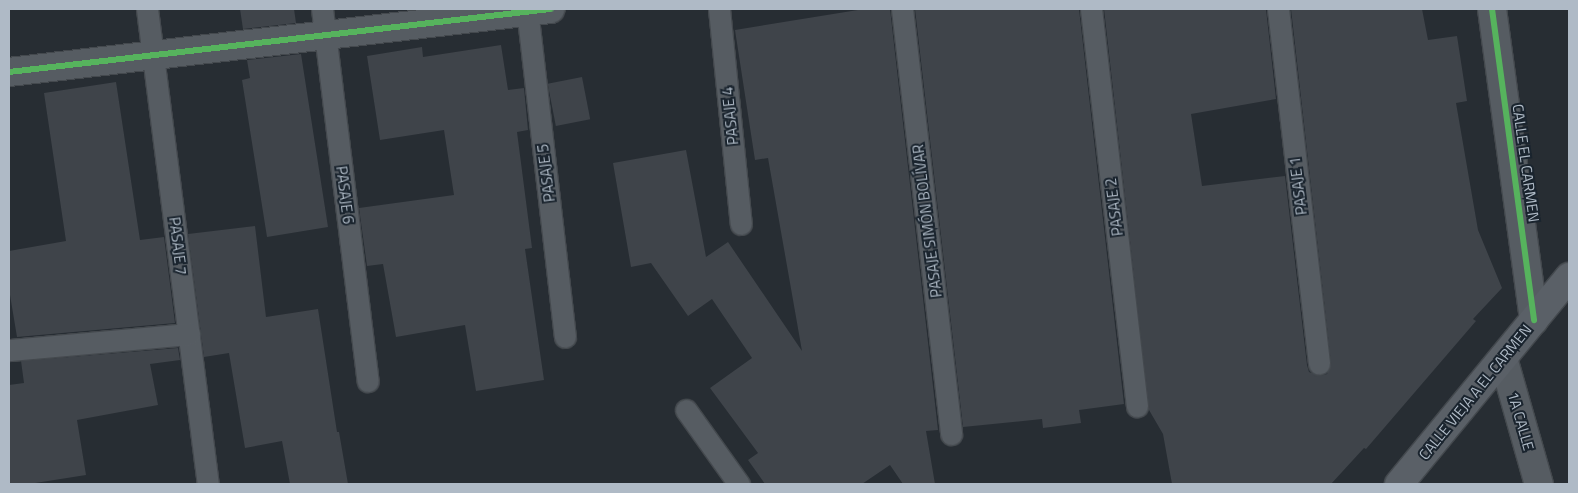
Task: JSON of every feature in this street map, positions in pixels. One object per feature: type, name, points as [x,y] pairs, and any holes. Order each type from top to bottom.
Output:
[{"type":"street","name":"CALLE EL CARMEN","points":[[1492,9],[1534,320]]},
{"type":"street","points":[[9,72],[153,55],[324,22],[534,10]]},
{"type":"street","name":"CALLE VIEJA A EL CARMEN","points":[[1399,484],[1569,277]]},
{"type":"street","name":"1A CALLE","points":[[1503,358],[1539,484]]},
{"type":"lane","name":"PASAJE 7","points":[[147,9],[208,484]]},
{"type":"lane","name":"PASAJE 4","points":[[719,9],[742,224]]},
{"type":"lane","name":"PASAJE SIMÓN BOLÍVAR","points":[[902,9],[951,434]]},
{"type":"lane","name":"PASAJE 2","points":[[1092,9],[1137,406]]},
{"type":"lane","name":"PASAJE 1","points":[[1278,9],[1319,364]]},
{"type":"lane","name":"PASAJE 5","points":[[534,10],[565,338]]},
{"type":"lane","name":"PASAJE 6","points":[[324,22],[368,381]]},
{"type":"lane","points":[[9,350],[189,334]]},
{"type":"lane","points":[[686,410],[739,484]]},
{"type":"building","points":[[240,9],[294,9],[296,23],[243,29]]},
{"type":"building","points":[[864,9],[890,9],[938,430],[926,431],[935,484],[903,484],[890,465],[862,484],[765,484],[748,460],[758,453],[710,388],[752,358],[712,299],[688,316],[651,263],[631,267],[613,163],[686,150],[706,257],[728,242],[802,351],[768,158],[755,160],[735,30]]},
{"type":"building","points":[[915,9],[1079,9],[1124,404],[1079,410],[1081,423],[1043,428],[1042,419],[963,427]]},
{"type":"building","points":[[1104,9],[1266,9],[1276,99],[1191,114],[1202,186],[1285,176],[1307,365],[1309,372],[1320,376],[1327,374],[1331,363],[1291,9],[1422,9],[1428,40],[1457,36],[1467,101],[1456,103],[1478,230],[1502,288],[1473,319],[1476,321],[1366,449],[1364,448],[1331,484],[1172,484],[1163,434],[1149,410]]},
{"type":"building","points":[[501,45],[508,90],[524,88],[528,130],[517,132],[532,248],[525,249],[544,380],[476,391],[465,325],[396,337],[383,264],[367,266],[359,208],[454,195],[444,130],[380,140],[367,56],[422,47],[423,57]]},
{"type":"building","points":[[301,54],[328,227],[267,237],[242,80],[250,78],[247,60]]},
{"type":"building","points":[[582,77],[590,119],[556,126],[548,84]]},
{"type":"building","points":[[116,82],[140,240],[164,237],[175,323],[17,337],[9,289],[9,251],[66,241],[44,93]]},
{"type":"building","points":[[255,226],[266,317],[318,309],[337,432],[339,432],[348,484],[290,484],[282,441],[245,448],[229,353],[204,357],[188,234]]},
{"type":"building","points":[[178,348],[180,360],[150,364],[158,405],[77,420],[86,475],[29,484],[9,484],[9,385],[24,383],[21,361]]},
{"type":"cycle path","points":[[9,72],[550,9]]},
{"type":"cycle path","points":[[1492,9],[1534,320]]}]
